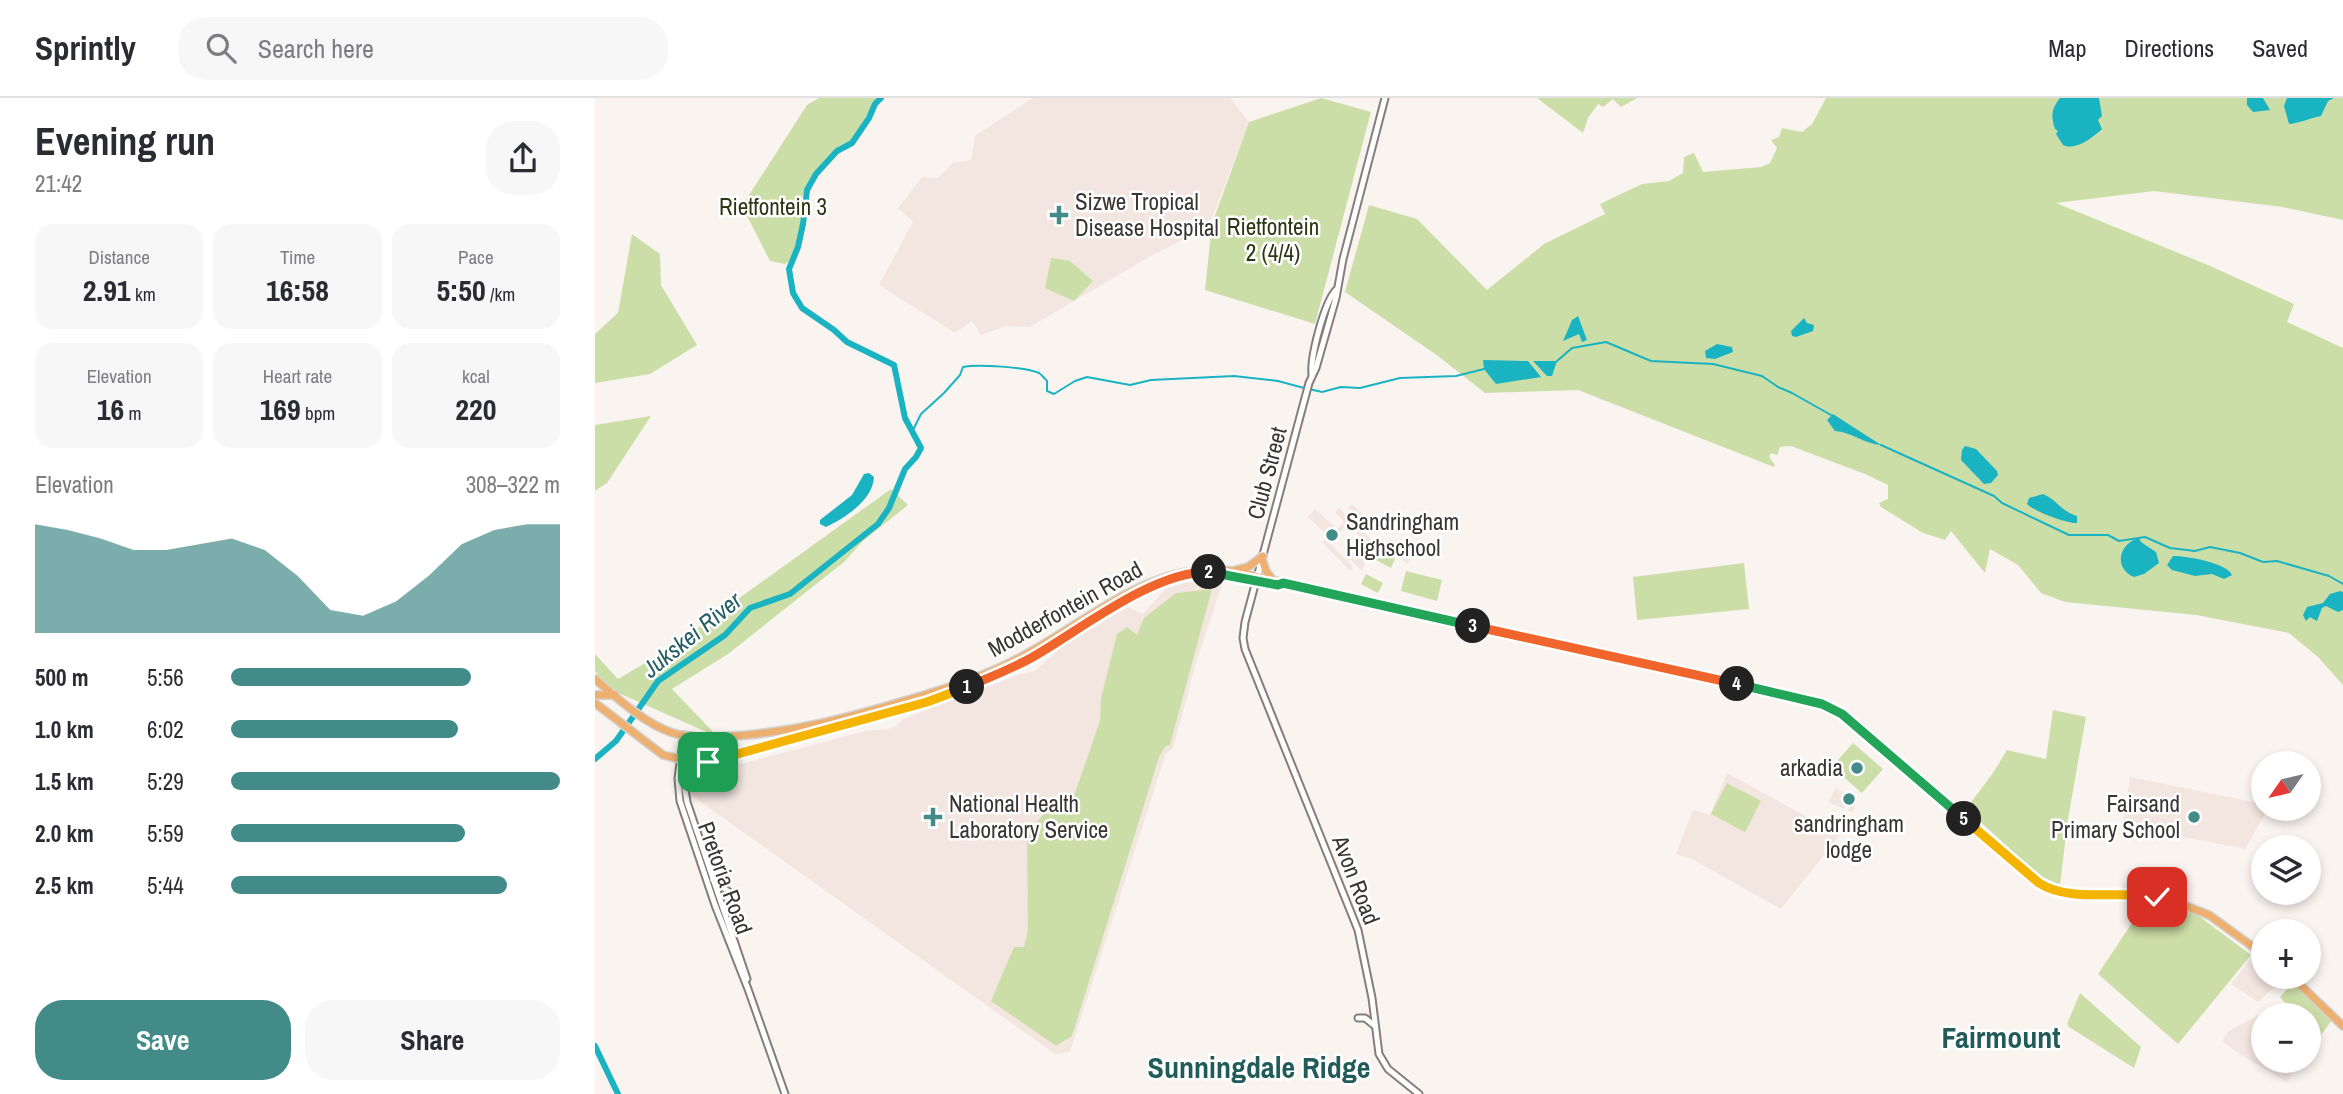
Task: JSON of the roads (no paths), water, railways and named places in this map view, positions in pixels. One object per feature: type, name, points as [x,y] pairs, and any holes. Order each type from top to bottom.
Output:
[{"type":"main road","name":"Club Street","points":[[1256,578],[1312,375],[1313,359],[1321,330],[1331,296],[1336,290],[1385,98]]},
{"type":"main road","points":[[1232,571],[1248,567],[1262,558],[1272,579]]},
{"type":"main road","name":"Modderfontein Road","points":[[596,681],[641,715],[672,733],[718,737],[804,729],[926,696],[1012,662],[1157,580],[1205,568],[1232,571],[1256,578]]},
{"type":"main road","name":"Modderfontein Road","points":[[595,704],[663,755],[698,763],[720,760],[953,692],[1028,660],[1135,596],[1170,579],[1205,572],[1256,578]]},
{"type":"main road","points":[[1256,578],[1272,579],[1829,706],[1860,727],[2047,888],[2064,894],[2121,893],[2168,899],[2209,915],[2251,945]]},
{"type":"main road","points":[[1256,578],[1278,585],[1283,583]]},
{"type":"main road","name":"Avon Road","points":[[1256,578],[1245,622],[1243,643],[1358,930],[1372,998],[1378,1052],[1382,1061],[1419,1094]]},
{"type":"main road","points":[[595,695],[616,695]]},
{"type":"main road","name":"Pretoria Road","points":[[687,736],[678,784],[680,801],[785,1094]]},
{"type":"main road","name":"Pretoria Road","points":[[682,761],[687,802],[705,867],[713,880],[744,969],[748,989]]},
{"type":"main road","points":[[685,772],[698,763]]},
{"type":"main road","points":[[713,880],[737,898]]},
{"type":"main road","points":[[2307,989],[2341,1021]]},
{"type":"main road","points":[[1358,1018],[1367,1018],[1375,1026]]},
{"type":"main road","points":[[1405,1094],[1410,1087]]},
{"type":"water","points":[[2060,98],[2099,98],[2102,116],[2098,120],[2102,129],[2078,145],[2063,145],[2056,134],[2058,131],[2052,116]]},
{"type":"water","points":[[2247,98],[2263,98],[2270,110],[2253,112],[2247,105]]},
{"type":"water","points":[[2287,98],[2334,98],[2328,101],[2321,116],[2289,124],[2284,106]]},
{"type":"water","points":[[1578,316],[1587,340],[1582,342],[1579,334],[1563,341],[1572,320]]},
{"type":"water","points":[[1804,318],[1807,323],[1814,325],[1813,331],[1792,336],[1791,331]]},
{"type":"water","points":[[1717,344],[1732,347],[1733,352],[1715,359],[1706,358],[1705,351]]},
{"type":"water","points":[[1483,360],[1528,361],[1541,377],[1496,384],[1484,369]]},
{"type":"water","points":[[1533,361],[1557,361],[1552,376],[1547,376]]},
{"type":"water","points":[[1833,414],[1881,445],[1835,431],[1827,420]]},
{"type":"water","points":[[1965,446],[1976,449],[1997,471],[1998,475],[1991,483],[1984,484],[1961,460]]},
{"type":"water","points":[[869,473],[874,477],[869,493],[863,501],[826,527],[820,524],[820,520],[852,495],[864,474]]},
{"type":"water","points":[[2043,494],[2077,516],[2077,523],[2051,517],[2027,504],[2029,498]]},
{"type":"water","points":[[2139,538],[2156,552],[2159,563],[2144,574],[2134,577],[2123,568],[2121,556],[2127,545]]},
{"type":"water","points":[[2173,556],[2215,564],[2232,575],[2224,579],[2212,574],[2195,576],[2172,570],[2167,565]]},
{"type":"water","points":[[2343,592],[2343,610],[2338,612],[2326,606],[2322,608],[2317,621],[2310,617],[2306,621],[2303,615],[2307,607],[2323,603],[2330,594]]},
{"type":"waterway","name":"Jukskei River","points":[[595,759],[616,741],[658,681],[725,635],[750,608],[790,594],[878,524],[889,508],[905,469],[921,448],[905,418],[894,365],[847,342],[802,308],[793,293],[789,269],[798,247],[807,190],[816,174],[837,151],[852,143],[881,98]]},
{"type":"waterway","points":[[1557,361],[1572,348],[1606,342],[1651,361],[1713,364],[1762,376],[1831,415]]},
{"type":"waterway","points":[[912,432],[921,414],[944,393],[960,375],[963,367],[970,366],[1024,369],[1040,373],[1047,381],[1047,391],[1054,394],[1087,377],[1130,385],[1151,380],[1234,376],[1278,381],[1304,388]]},
{"type":"waterway","points":[[1309,389],[1322,392],[1341,387],[1360,388],[1400,378],[1456,376],[1484,369]]},
{"type":"waterway","points":[[1881,445],[1994,496],[2002,503],[2069,535],[2108,535],[2119,541],[2145,537],[2170,548],[2195,551],[2210,547],[2240,553],[2263,562],[2277,561],[2329,576],[2343,584]]},
{"type":"waterway","name":"Jukskei River","points":[[595,1046],[618,1094]]},
{"type":"place","name":"Sizwe Tropical Disease Hospital","points":[[1059,215]]},
{"type":"place","name":"Sandringham Highschool","points":[[1332,535]]},
{"type":"place","name":"arkadia","points":[[1857,768]]},
{"type":"place","name":"sandringham lodge","points":[[1849,799]]},
{"type":"place","name":"National Health Laboratory Service","points":[[933,817]]},
{"type":"place","name":"Fairsand Primary School","points":[[2194,817]]},
{"type":"district","name":"Fairmount","points":[[2001,1038]]},
{"type":"district","name":"Sunningdale Ridge","points":[[1259,1068]]},
{"type":"park label","name":"Rietfontein 3","points":[[773,207]]},
{"type":"park label","name":"Rietfontein 2 (4/4)","points":[[1273,240]]}]
